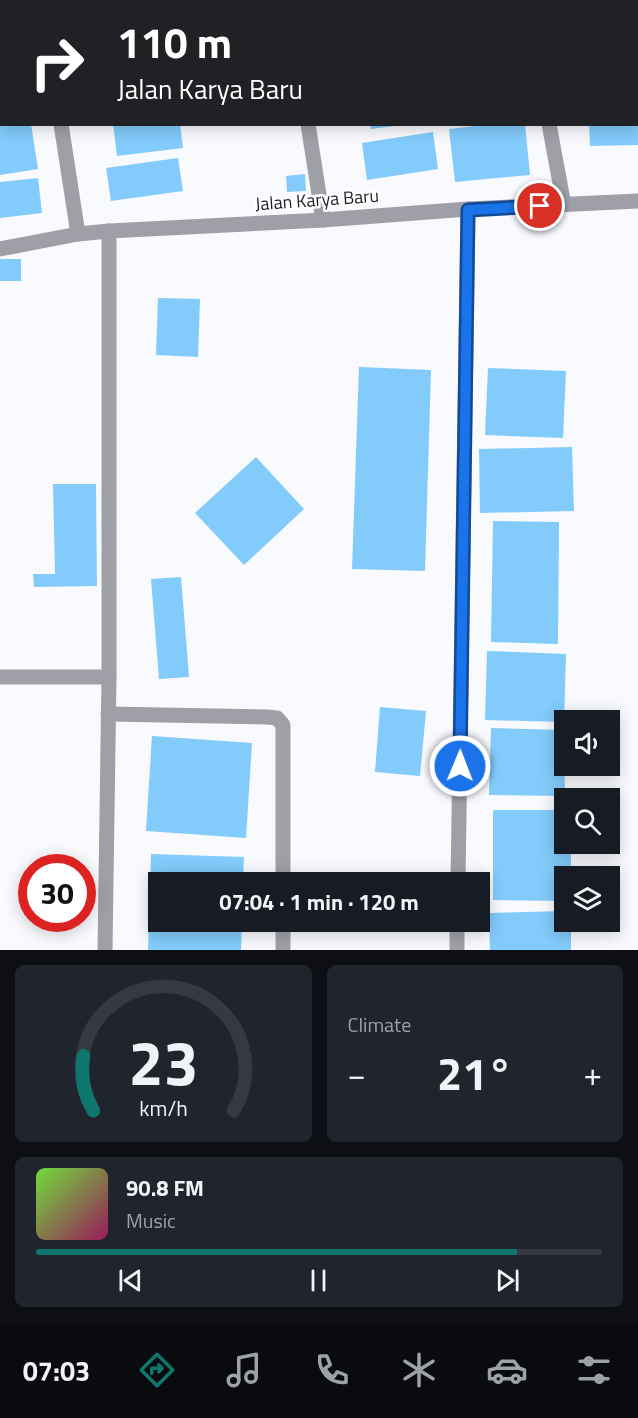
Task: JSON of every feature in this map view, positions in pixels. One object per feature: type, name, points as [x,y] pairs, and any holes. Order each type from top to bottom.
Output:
[{"type":"street","points":[[61,126],[78,234]]},
{"type":"street","points":[[308,126],[323,220]]},
{"type":"street","points":[[549,126],[564,205]]},
{"type":"street","name":"Jalan Karya Baru","points":[[0,249],[78,234],[109,231],[638,201]]},
{"type":"street","points":[[458,872],[468,210]]},
{"type":"street","points":[[105,950],[109,677],[109,231]]},
{"type":"street","points":[[0,677],[109,677]]},
{"type":"street","points":[[108,714],[277,718],[283,725],[283,872]]},
{"type":"street","points":[[283,932],[283,950]]},
{"type":"street","points":[[457,932],[457,950]]},
{"type":"building","points":[[0,126],[31,126],[38,169],[0,175]]},
{"type":"building","points":[[113,126],[180,126],[183,148],[117,156]]},
{"type":"building","points":[[370,126],[395,126],[371,129]]},
{"type":"building","points":[[475,126],[525,126],[530,175],[455,182],[449,129]]},
{"type":"building","points":[[589,126],[638,126],[638,145],[590,146]]},
{"type":"building","points":[[433,132],[438,169],[367,180],[362,143]]},
{"type":"building","points":[[178,158],[183,191],[111,201],[106,168]]},
{"type":"building","points":[[305,174],[306,191],[287,192],[286,176]]},
{"type":"building","points":[[38,178],[42,213],[0,218],[0,182]]},
{"type":"building","points":[[0,259],[21,259],[21,281],[0,281]]},
{"type":"building","points":[[158,298],[200,299],[198,357],[156,355]]},
{"type":"building","points":[[359,367],[431,370],[425,571],[352,569]]},
{"type":"building","points":[[488,368],[566,371],[563,438],[485,435]]},
{"type":"building","points":[[572,447],[574,511],[480,513],[479,449]]},
{"type":"building","points":[[256,457],[304,509],[244,565],[195,513]]},
{"type":"building","points":[[53,484],[96,484],[97,586],[34,587],[33,574],[55,574]]},
{"type":"building","points":[[493,521],[559,522],[558,644],[491,642]]},
{"type":"building","points":[[181,577],[189,677],[159,679],[151,579]]},
{"type":"building","points":[[487,651],[566,654],[564,710],[554,710],[554,722],[485,720]]},
{"type":"building","points":[[380,707],[426,711],[420,776],[375,772]]},
{"type":"building","points":[[491,728],[554,730],[554,776],[565,776],[565,788],[554,788],[554,796],[489,795]]},
{"type":"building","points":[[152,736],[252,743],[246,838],[146,831]]},
{"type":"building","points":[[493,810],[554,810],[554,854],[571,854],[571,866],[554,866],[554,901],[493,900]]},
{"type":"building","points":[[151,854],[244,857],[243,872],[150,872]]},
{"type":"building","points":[[554,911],[554,932],[571,932],[571,950],[490,950],[490,913]]},
{"type":"building","points":[[149,932],[242,932],[241,950],[148,950]]},
{"type":"route","points":[[460,766],[468,210],[540,206]]}]
